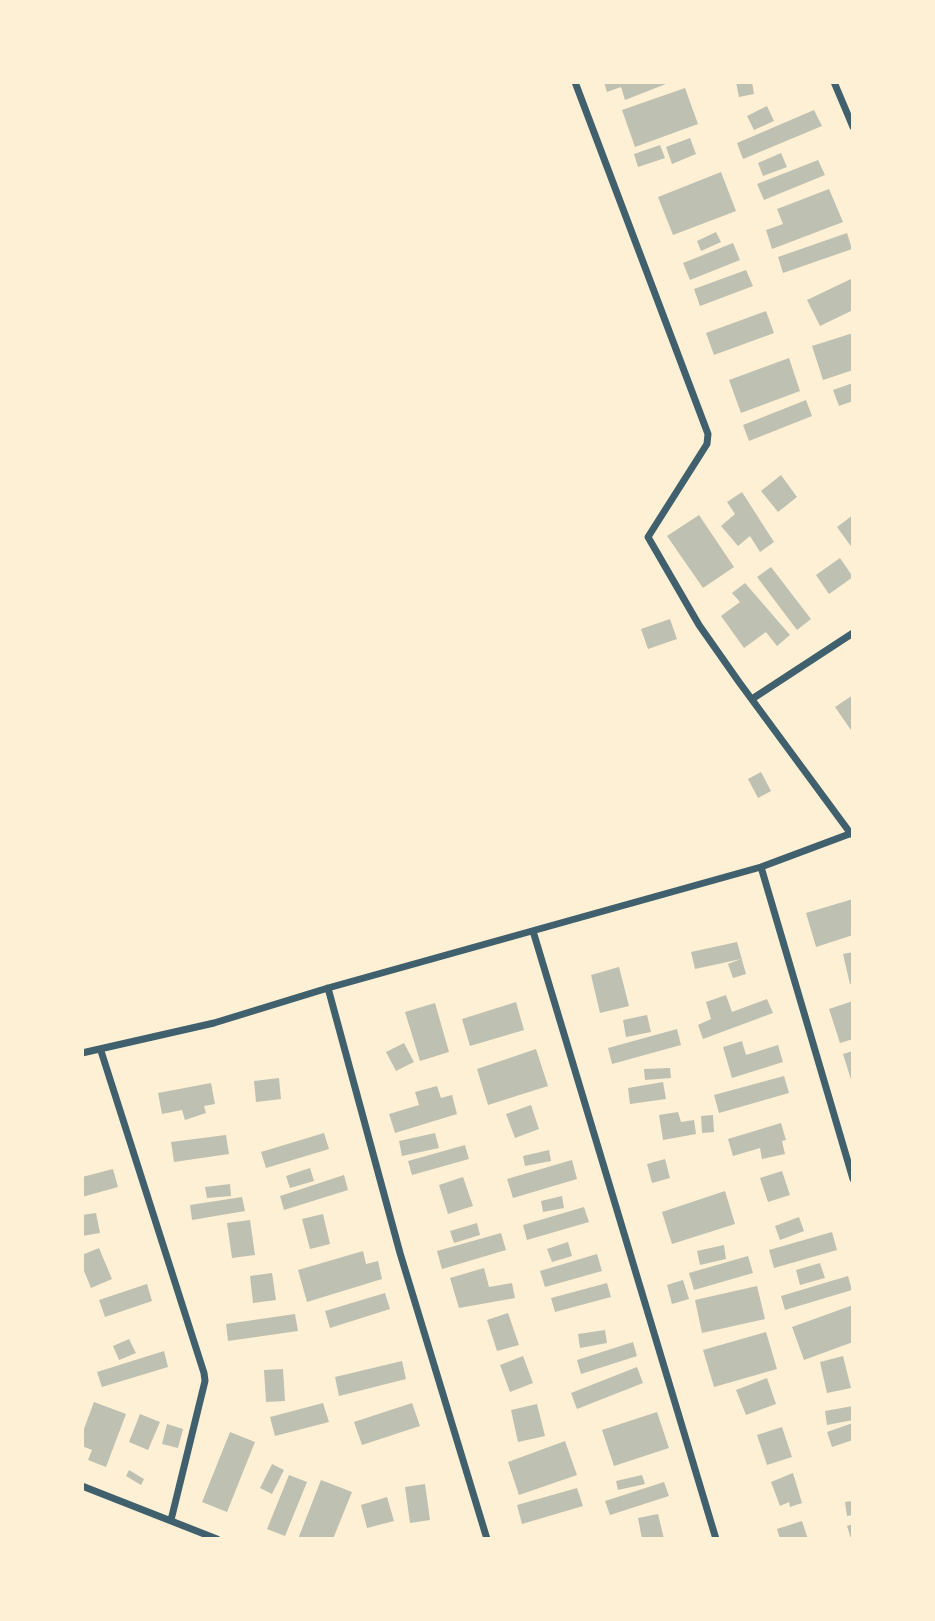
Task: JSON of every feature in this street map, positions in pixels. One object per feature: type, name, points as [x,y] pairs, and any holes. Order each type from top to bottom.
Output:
[{"type":"street","points":[[82,1054],[214,1023],[328,988],[761,867],[852,834],[699,625],[648,537],[707,444],[708,433],[575,82]]},
{"type":"street","points":[[834,82],[849,107],[853,127]]},
{"type":"street","points":[[751,699],[853,633]]},
{"type":"street","points":[[761,867],[853,1179]]},
{"type":"street","points":[[533,930],[716,1539]]},
{"type":"street","points":[[328,988],[400,1252],[487,1539]]},
{"type":"street","points":[[101,1051],[204,1373],[205,1381],[171,1520]]},
{"type":"street","points":[[82,1486],[218,1539]]},
{"type":"building","points":[[604,82],[671,82],[625,100],[621,87],[607,92]]},
{"type":"building","points":[[736,82],[752,82],[754,94],[739,97]]},
{"type":"building","points":[[685,88],[698,124],[635,147],[622,110]]},
{"type":"building","points":[[767,106],[774,121],[754,130],[747,116]]},
{"type":"building","points":[[814,110],[822,126],[743,159],[737,143]]},
{"type":"building","points":[[690,138],[696,154],[672,164],[666,147]]},
{"type":"building","points":[[660,145],[665,158],[638,167],[634,154]]},
{"type":"building","points":[[781,153],[787,167],[763,176],[758,163]]},
{"type":"building","points":[[818,160],[825,175],[764,200],[757,184]]},
{"type":"building","points":[[721,172],[736,211],[673,235],[658,197]]},
{"type":"building","points":[[829,189],[843,222],[772,249],[766,230],[783,224],[777,209]]},
{"type":"building","points":[[716,232],[721,242],[701,251],[697,241]]},
{"type":"building","points":[[847,233],[852,249],[783,273],[778,257]]},
{"type":"building","points":[[733,243],[740,260],[690,280],[683,263]]},
{"type":"building","points":[[746,270],[753,286],[700,306],[694,289]]},
{"type":"building","points":[[853,278],[853,310],[820,326],[807,300]]},
{"type":"building","points":[[766,311],[774,333],[714,355],[706,333]]},
{"type":"building","points":[[853,333],[853,370],[823,380],[812,346]]},
{"type":"building","points":[[789,358],[800,391],[741,413],[729,380]]},
{"type":"building","points":[[853,383],[853,401],[839,406],[833,390]]},
{"type":"building","points":[[806,400],[812,416],[749,441],[743,425]]},
{"type":"building","points":[[781,475],[797,497],[778,512],[761,491]]},
{"type":"building","points":[[742,492],[774,542],[760,552],[750,536],[738,546],[721,526],[735,514],[727,502]]},
{"type":"building","points":[[699,515],[734,567],[703,588],[667,536]]},
{"type":"building","points":[[853,515],[853,549],[837,527]]},
{"type":"building","points":[[840,558],[853,577],[829,594],[816,575]]},
{"type":"building","points":[[771,567],[811,619],[797,630],[757,577]]},
{"type":"building","points":[[745,583],[790,635],[777,646],[766,632],[744,648],[721,616],[740,602],[732,593]]},
{"type":"building","points":[[670,619],[677,639],[648,649],[641,629]]},
{"type":"building","points":[[853,695],[853,733],[835,707]]},
{"type":"building","points":[[761,772],[771,791],[758,798],[748,779]]},
{"type":"building","points":[[853,899],[853,935],[816,947],[806,913]]},
{"type":"building","points":[[737,942],[746,974],[733,978],[728,964],[741,959],[695,969],[691,952]]},
{"type":"building","points":[[853,952],[853,984],[850,984],[843,954]]},
{"type":"building","points":[[619,967],[629,1006],[600,1013],[591,975]]},
{"type":"building","points":[[726,995],[732,1012],[767,999],[773,1013],[703,1039],[698,1025],[711,1019],[706,1002]]},
{"type":"building","points":[[853,1001],[853,1039],[840,1043],[829,1009]]},
{"type":"building","points":[[516,1002],[524,1030],[470,1046],[462,1019]]},
{"type":"building","points":[[435,1003],[449,1052],[420,1061],[405,1012]]},
{"type":"building","points":[[647,1015],[651,1032],[626,1037],[623,1020]]},
{"type":"building","points":[[677,1029],[681,1045],[612,1064],[608,1048]]},
{"type":"building","points":[[742,1041],[746,1055],[778,1045],[783,1062],[732,1078],[723,1047]]},
{"type":"building","points":[[404,1043],[414,1062],[396,1071],[386,1052]]},
{"type":"building","points":[[536,1049],[548,1086],[488,1105],[477,1069]]},
{"type":"building","points":[[853,1051],[853,1086],[843,1054]]},
{"type":"building","points":[[670,1068],[671,1078],[645,1080],[644,1069]]},
{"type":"building","points":[[784,1076],[789,1093],[719,1113],[714,1095]]},
{"type":"building","points":[[279,1078],[281,1099],[256,1102],[254,1081]]},
{"type":"building","points":[[663,1082],[666,1099],[630,1104],[628,1088]]},
{"type":"building","points":[[211,1083],[215,1104],[204,1106],[206,1113],[185,1120],[182,1110],[162,1114],[158,1093]]},
{"type":"building","points":[[437,1086],[441,1098],[452,1095],[457,1114],[395,1133],[389,1114],[419,1105],[415,1092]]},
{"type":"building","points":[[531,1105],[539,1129],[515,1138],[506,1114]]},
{"type":"building","points":[[678,1112],[681,1122],[694,1120],[696,1134],[663,1140],[659,1115]]},
{"type":"building","points":[[713,1115],[714,1132],[702,1133],[701,1116]]},
{"type":"building","points":[[781,1123],[786,1140],[782,1141],[785,1154],[762,1159],[760,1148],[733,1156],[728,1139]]},
{"type":"building","points":[[324,1133],[329,1149],[266,1168],[261,1152]]},
{"type":"building","points":[[435,1133],[439,1148],[402,1156],[399,1141]]},
{"type":"building","points":[[226,1135],[229,1154],[174,1162],[171,1142]]},
{"type":"building","points":[[465,1145],[469,1159],[412,1175],[408,1161]]},
{"type":"building","points":[[549,1150],[551,1161],[525,1166],[523,1156]]},
{"type":"building","points":[[665,1159],[670,1178],[652,1183],[647,1164]]},
{"type":"building","points":[[572,1160],[577,1179],[513,1198],[507,1179]]},
{"type":"building","points":[[310,1168],[314,1181],[290,1188],[286,1176]]},
{"type":"building","points":[[113,1169],[118,1187],[82,1197],[82,1177]]},
{"type":"building","points":[[782,1171],[790,1195],[768,1202],[760,1178]]},
{"type":"building","points":[[344,1175],[348,1190],[284,1210],[280,1196]]},
{"type":"building","points":[[463,1177],[473,1206],[448,1214],[439,1185]]},
{"type":"building","points":[[230,1184],[231,1196],[207,1198],[205,1187]]},
{"type":"building","points":[[725,1191],[735,1224],[672,1244],[662,1212]]},
{"type":"building","points":[[562,1196],[564,1208],[543,1212],[541,1201]]},
{"type":"building","points":[[242,1197],[245,1211],[192,1220],[190,1205]]},
{"type":"building","points":[[584,1207],[589,1222],[527,1240],[523,1225]]},
{"type":"building","points":[[96,1213],[100,1233],[82,1236],[82,1215]]},
{"type":"building","points":[[323,1214],[330,1244],[310,1249],[302,1219]]},
{"type":"building","points":[[799,1217],[804,1231],[780,1240],[775,1226]]},
{"type":"building","points":[[250,1220],[255,1255],[232,1258],[227,1223]]},
{"type":"building","points":[[477,1223],[480,1235],[454,1243],[450,1231]]},
{"type":"building","points":[[832,1232],[837,1250],[774,1268],[769,1250]]},
{"type":"building","points":[[501,1233],[506,1250],[442,1269],[437,1251]]},
{"type":"building","points":[[568,1242],[572,1256],[552,1262],[547,1249]]},
{"type":"building","points":[[724,1245],[726,1259],[700,1265],[697,1251]]},
{"type":"building","points":[[99,1248],[112,1279],[91,1288],[82,1266],[82,1255]]},
{"type":"building","points":[[363,1251],[366,1264],[378,1261],[382,1279],[307,1302],[298,1270]]},
{"type":"building","points":[[597,1254],[602,1271],[545,1287],[540,1271]]},
{"type":"building","points":[[748,1256],[753,1273],[694,1290],[689,1273]]},
{"type":"building","points":[[820,1263],[825,1278],[800,1285],[796,1270]]},
{"type":"building","points":[[484,1268],[489,1287],[512,1283],[515,1298],[459,1308],[450,1278]]},
{"type":"building","points":[[272,1273],[276,1300],[253,1303],[250,1276]]},
{"type":"building","points":[[848,1276],[852,1290],[785,1310],[781,1296]]},
{"type":"building","points":[[683,1280],[689,1299],[672,1304],[667,1285]]},
{"type":"building","points":[[607,1283],[611,1297],[555,1312],[551,1298]]},
{"type":"building","points":[[147,1284],[152,1301],[105,1317],[99,1300]]},
{"type":"building","points":[[757,1286],[765,1319],[702,1333],[695,1300]]},
{"type":"building","points":[[385,1293],[390,1309],[330,1328],[325,1311]]},
{"type":"building","points":[[853,1305],[853,1342],[804,1360],[792,1327]]},
{"type":"building","points":[[508,1313],[519,1345],[497,1351],[487,1320]]},
{"type":"building","points":[[295,1314],[298,1331],[228,1341],[226,1324]]},
{"type":"building","points":[[605,1330],[607,1343],[580,1348],[578,1334]]},
{"type":"building","points":[[766,1332],[777,1369],[714,1387],[703,1350]]},
{"type":"building","points":[[129,1339],[136,1353],[119,1360],[113,1346]]},
{"type":"building","points":[[633,1342],[637,1356],[581,1374],[577,1360]]},
{"type":"building","points":[[164,1351],[168,1367],[102,1387],[97,1372]]},
{"type":"building","points":[[523,1356],[533,1383],[510,1392],[500,1365]]},
{"type":"building","points":[[843,1356],[851,1388],[827,1393],[820,1362]]},
{"type":"building","points":[[402,1361],[406,1379],[339,1396],[335,1377]]},
{"type":"building","points":[[637,1367],[643,1383],[577,1409],[571,1393]]},
{"type":"building","points":[[283,1369],[285,1401],[266,1402],[264,1370]]},
{"type":"building","points":[[767,1378],[776,1404],[746,1415],[736,1390]]},
{"type":"building","points":[[94,1402],[126,1414],[106,1467],[88,1460],[92,1450],[82,1446],[82,1434]]},
{"type":"building","points":[[323,1403],[329,1422],[275,1436],[270,1417]]},
{"type":"building","points":[[412,1403],[420,1426],[362,1445],[354,1422]]},
{"type":"building","points":[[537,1404],[545,1436],[518,1442],[511,1410]]},
{"type":"building","points":[[853,1406],[853,1420],[827,1425],[825,1411]]},
{"type":"building","points":[[657,1412],[669,1448],[614,1466],[602,1430]]},
{"type":"building","points":[[140,1414],[160,1422],[148,1450],[129,1442]]},
{"type":"building","points":[[853,1423],[853,1440],[832,1447],[827,1432]]},
{"type":"building","points":[[167,1424],[183,1429],[178,1448],[162,1444]]},
{"type":"building","points":[[782,1427],[792,1457],[767,1465],[757,1435]]},
{"type":"building","points":[[230,1432],[255,1442],[227,1512],[202,1502]]},
{"type":"building","points":[[565,1441],[577,1475],[519,1495],[508,1462]]},
{"type":"building","points":[[272,1464],[284,1470],[272,1494],[260,1488]]},
{"type":"building","points":[[129,1470],[144,1479],[141,1485],[126,1476]]},
{"type":"building","points":[[793,1473],[802,1503],[790,1507],[789,1502],[780,1506],[771,1482]]},
{"type":"building","points":[[289,1475],[307,1482],[285,1536],[267,1529]]},
{"type":"building","points":[[642,1475],[645,1484],[618,1490],[616,1481]]},
{"type":"building","points":[[321,1480],[352,1492],[333,1539],[298,1539]]},
{"type":"building","points":[[664,1482],[669,1496],[610,1515],[605,1501]]},
{"type":"building","points":[[425,1484],[430,1520],[410,1523],[405,1487]]},
{"type":"building","points":[[577,1488],[583,1506],[522,1524],[517,1505]]},
{"type":"building","points":[[387,1497],[394,1521],[367,1528],[361,1505]]},
{"type":"building","points":[[853,1501],[853,1515],[847,1516],[845,1502]]},
{"type":"building","points":[[658,1514],[664,1539],[642,1539],[638,1518]]},
{"type":"building","points":[[802,1521],[808,1539],[780,1539],[777,1529]]},
{"type":"building","points":[[853,1524],[853,1539],[851,1539],[847,1526]]}]
